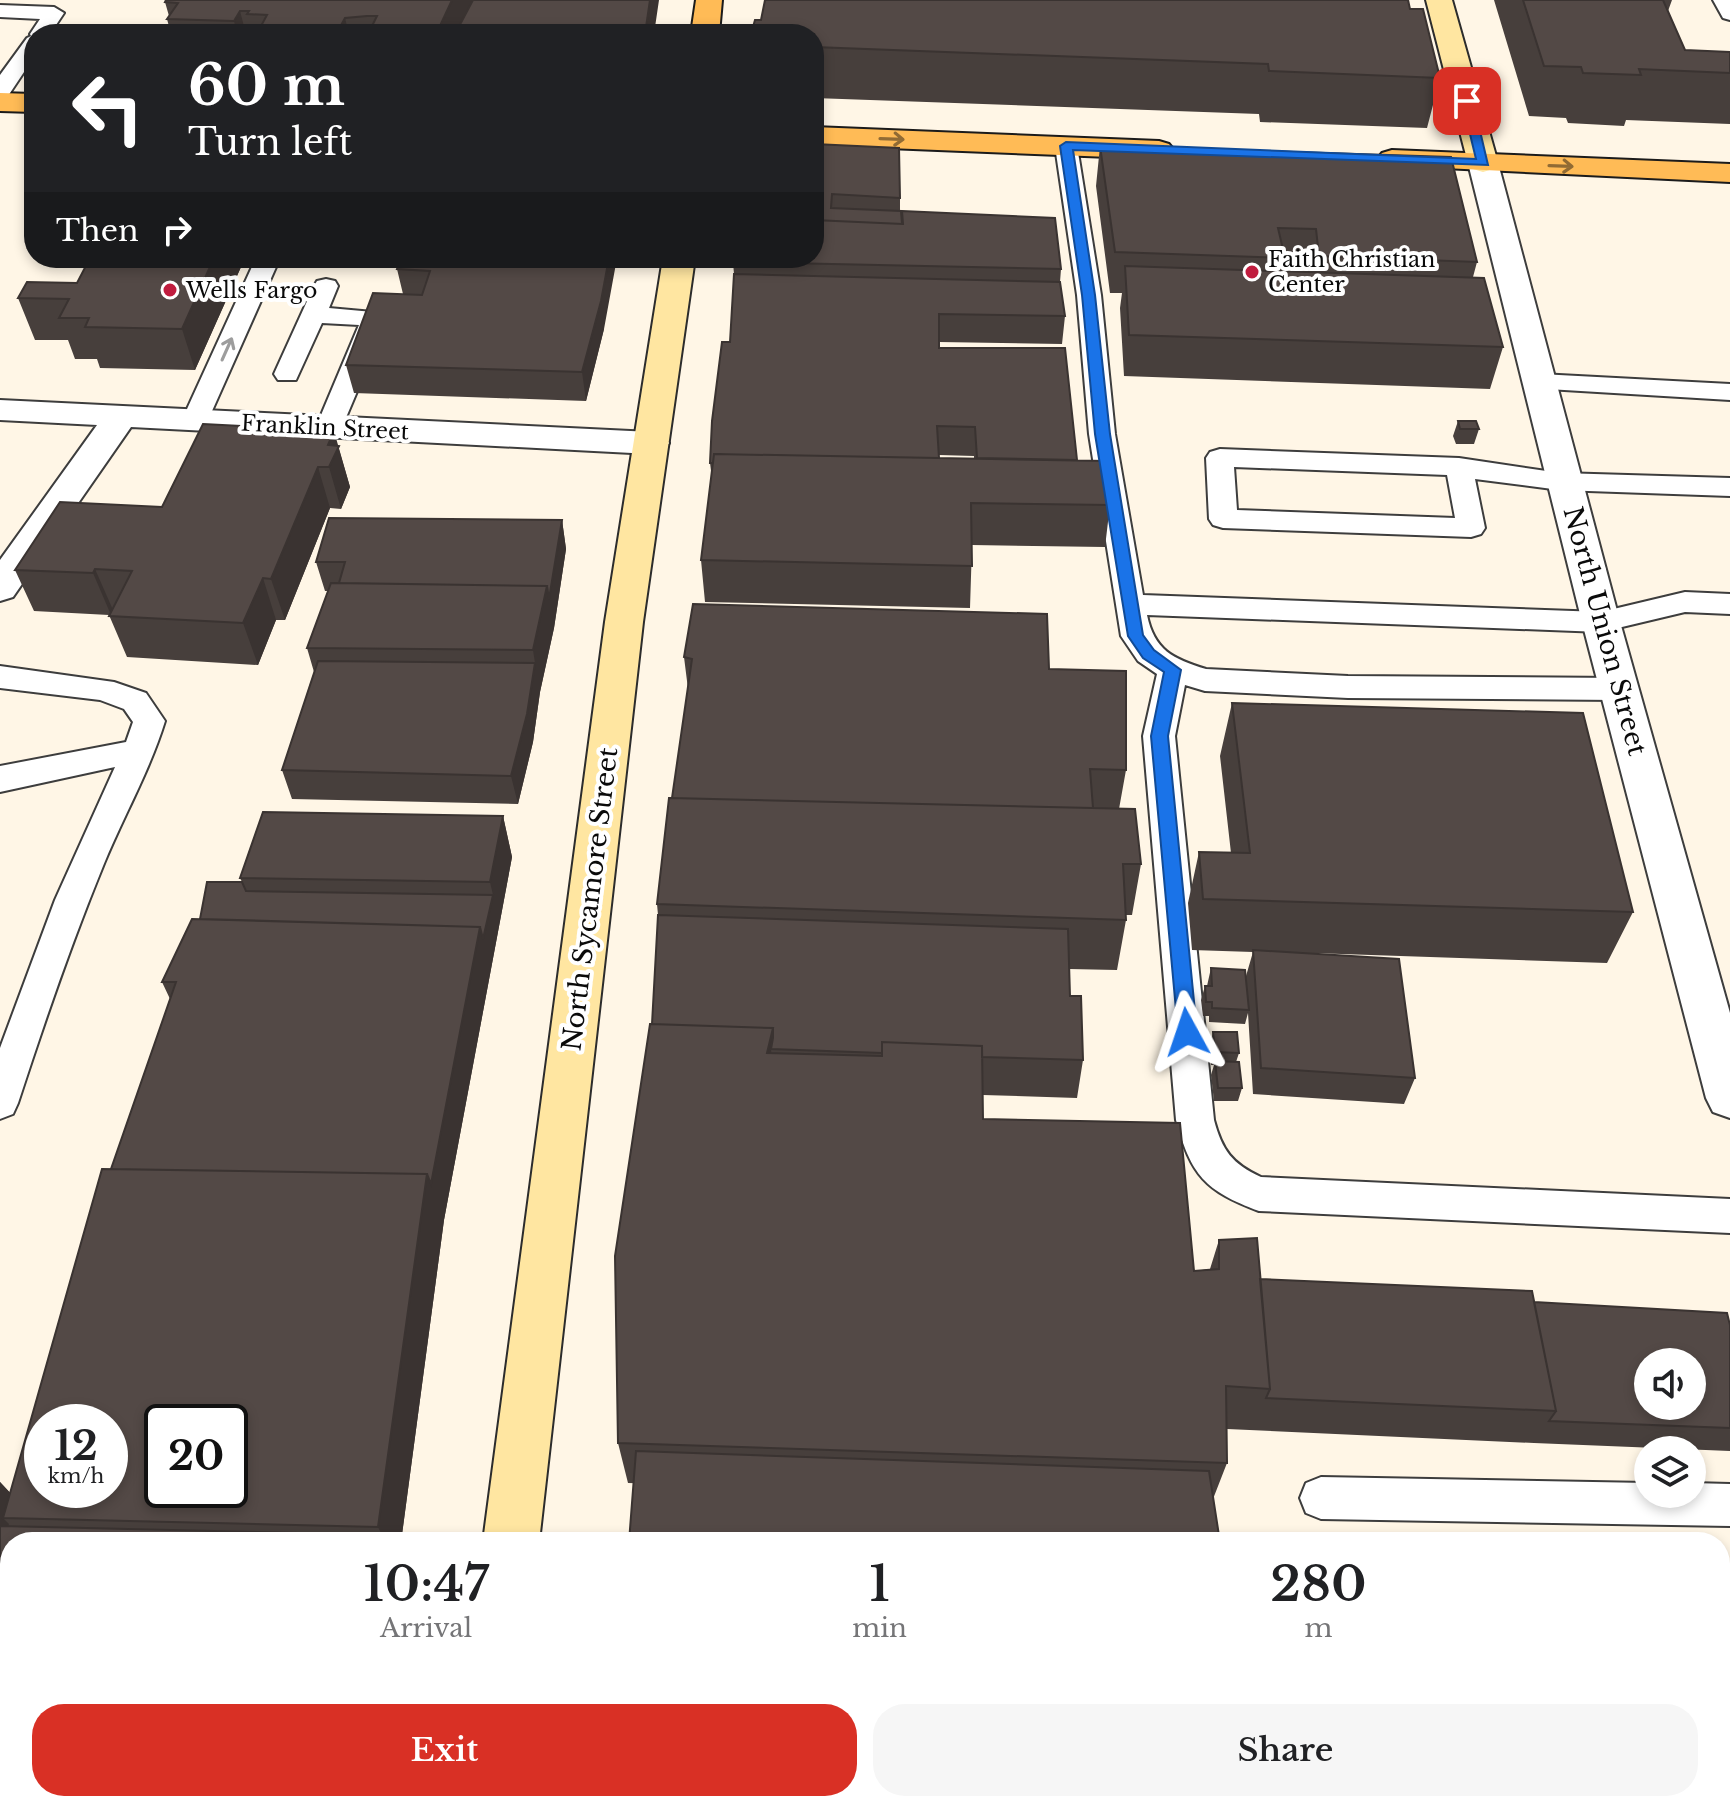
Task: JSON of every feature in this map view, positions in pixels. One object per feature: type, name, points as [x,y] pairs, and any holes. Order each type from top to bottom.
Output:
[{"type":"main road","points":[[706,24],[709,0]]},
{"type":"main road","points":[[0,102],[24,103]]},
{"type":"main road","points":[[824,136],[1190,151]]},
{"type":"main road","points":[[1360,158],[1730,173]]},
{"type":"street","points":[[1439,0],[1483,163]]},
{"type":"street","name":"North Union Street","points":[[1483,163],[1601,622],[1730,1098]]},
{"type":"street","name":"North Sycamore Street","points":[[512,1532],[624,622],[677,268]]},
{"type":"street","name":"Franklin Street","points":[[0,410],[651,443]]},
{"type":"street","points":[[0,588],[121,416]]},
{"type":"lane","points":[[1723,0],[1730,14]]},
{"type":"lane","points":[[0,11],[54,13],[47,24]]},
{"type":"lane","points":[[0,91],[24,56]]},
{"type":"lane","points":[[1066,146],[1089,295],[1102,434],[1136,636],[1149,654],[1173,670],[1205,680],[1348,687],[1619,689]]},
{"type":"lane","points":[[195,420],[263,268]]},
{"type":"lane","points":[[287,374],[326,286]]},
{"type":"lane","points":[[314,315],[375,318],[329,427]]},
{"type":"lane","points":[[1540,382],[1730,392]]},
{"type":"lane","points":[[1459,467],[1471,528],[1223,519],[1220,458],[1459,467],[1498,476],[1730,487]]},
{"type":"lane","points":[[1130,604],[1601,622],[1685,602],[1730,604]]},
{"type":"lane","points":[[1173,670],[1159,736],[1195,1120],[1205,1158],[1225,1181],[1259,1194],[1730,1216]]},
{"type":"lane","points":[[0,677],[103,690],[135,701],[149,721],[141,751],[95,845],[29,1012],[0,1103]]},
{"type":"lane","points":[[0,780],[2,777],[141,751]]},
{"type":"lane","points":[[1321,1498],[1730,1505]]},
{"type":"building","points":[[452,0],[441,24],[373,24],[377,16],[367,16],[345,18],[342,24],[262,24],[267,15],[247,14],[249,11],[240,11],[234,21],[167,19],[178,3],[165,2]]},
{"type":"building","points":[[473,0],[650,0],[646,24],[460,24]]},
{"type":"building","points":[[765,0],[1408,0],[1410,9],[1423,9],[1440,78],[1269,71],[1268,64],[824,47],[824,24],[754,24],[755,20],[761,20]]},
{"type":"building","points":[[1523,0],[1663,0],[1685,50],[1730,52],[1730,73],[1639,69],[1641,75],[1583,73],[1581,67],[1544,66]]},
{"type":"building","points":[[824,144],[899,148],[900,198],[832,194],[831,208],[901,211],[902,224],[824,220]]},
{"type":"building","points":[[1100,146],[1451,157],[1477,262],[1319,256],[1316,229],[1278,228],[1285,258],[1115,252]]},
{"type":"building","points":[[902,211],[1055,218],[1061,269],[824,264],[824,220],[903,224]]},
{"type":"building","points":[[1125,266],[1484,278],[1503,347],[1129,335]]},
{"type":"building","points":[[85,268],[209,268],[182,329],[85,327],[89,318],[59,318],[69,299],[18,298],[27,282],[77,283]]},
{"type":"building","points":[[607,268],[582,372],[346,365],[373,293],[422,295],[430,271],[397,269]]},
{"type":"building","points":[[734,274],[1060,282],[1065,316],[939,314],[939,348],[1065,348],[1077,460],[977,458],[975,427],[937,426],[939,458],[714,454],[713,463],[710,463],[722,342],[730,342]]},
{"type":"building","points":[[1458,421],[1476,421],[1479,429],[1460,429]]},
{"type":"building","points":[[203,424],[334,431],[328,445],[339,446],[329,467],[318,467],[271,579],[263,578],[243,623],[109,616],[132,571],[15,570],[60,502],[162,507]]},
{"type":"building","points":[[714,454],[1106,461],[1110,505],[971,503],[972,566],[701,560]]},
{"type":"building","points":[[329,518],[562,520],[549,599],[547,586],[339,583],[345,562],[316,562]]},
{"type":"building","points":[[331,583],[547,586],[533,650],[307,648]]},
{"type":"building","points":[[693,604],[1047,614],[1049,669],[1126,671],[1126,770],[1090,769],[1093,808],[672,798],[692,659],[684,657]]},
{"type":"building","points":[[318,661],[535,663],[527,714],[511,776],[282,770]]},
{"type":"building","points":[[1232,703],[1583,713],[1633,912],[1203,899],[1199,852],[1250,853]]},
{"type":"building","points":[[669,798],[1135,809],[1141,864],[1123,864],[1126,920],[657,904]]},
{"type":"building","points":[[263,812],[503,816],[490,882],[240,878]]},
{"type":"building","points":[[207,882],[242,882],[246,891],[493,895],[483,939],[480,927],[200,919]]},
{"type":"building","points":[[658,915],[1068,929],[1070,996],[1081,996],[1083,1060],[982,1057],[982,1046],[882,1042],[882,1053],[771,1049],[773,1028],[652,1024]]},
{"type":"building","points":[[192,919],[480,927],[431,1184],[427,1174],[111,1169],[176,982],[162,982]]},
{"type":"building","points":[[1253,950],[1399,959],[1415,1078],[1261,1068]]},
{"type":"building","points":[[1211,968],[1245,970],[1249,1010],[1212,1008],[1212,1002],[1206,1002],[1205,986],[1212,986]]},
{"type":"building","points":[[650,1024],[773,1028],[767,1053],[882,1056],[882,1042],[982,1046],[983,1119],[1180,1123],[1194,1271],[1219,1269],[1219,1240],[1257,1238],[1270,1389],[1226,1386],[1227,1463],[618,1443],[615,1256]]},
{"type":"building","points":[[1213,1032],[1237,1032],[1239,1053],[1215,1052]]},
{"type":"building","points":[[1215,1061],[1239,1062],[1242,1088],[1218,1088]]},
{"type":"building","points":[[102,1169],[427,1174],[378,1527],[3,1518],[24,1444],[24,1508],[128,1508],[128,1404],[35,1404]]},
{"type":"building","points":[[1260,1279],[1532,1291],[1556,1411],[1266,1398],[1270,1389]]},
{"type":"building","points":[[1534,1302],[1727,1313],[1730,1325],[1730,1428],[1549,1421],[1556,1411]]},
{"type":"building","points":[[636,1451],[1209,1471],[1218,1532],[630,1532]]},
{"type":"building","points":[[0,1526],[255,1532],[0,1532]]},
{"type":"place","name":"Faith Christian Center","points":[[1252,272]]},
{"type":"place","name":"Wells Fargo","points":[[170,290]]},
{"type":"route","points":[[1187,1032],[1159,736],[1173,670],[1149,654],[1136,636],[1102,434],[1089,295],[1066,146],[1483,163],[1467,101]]}]
